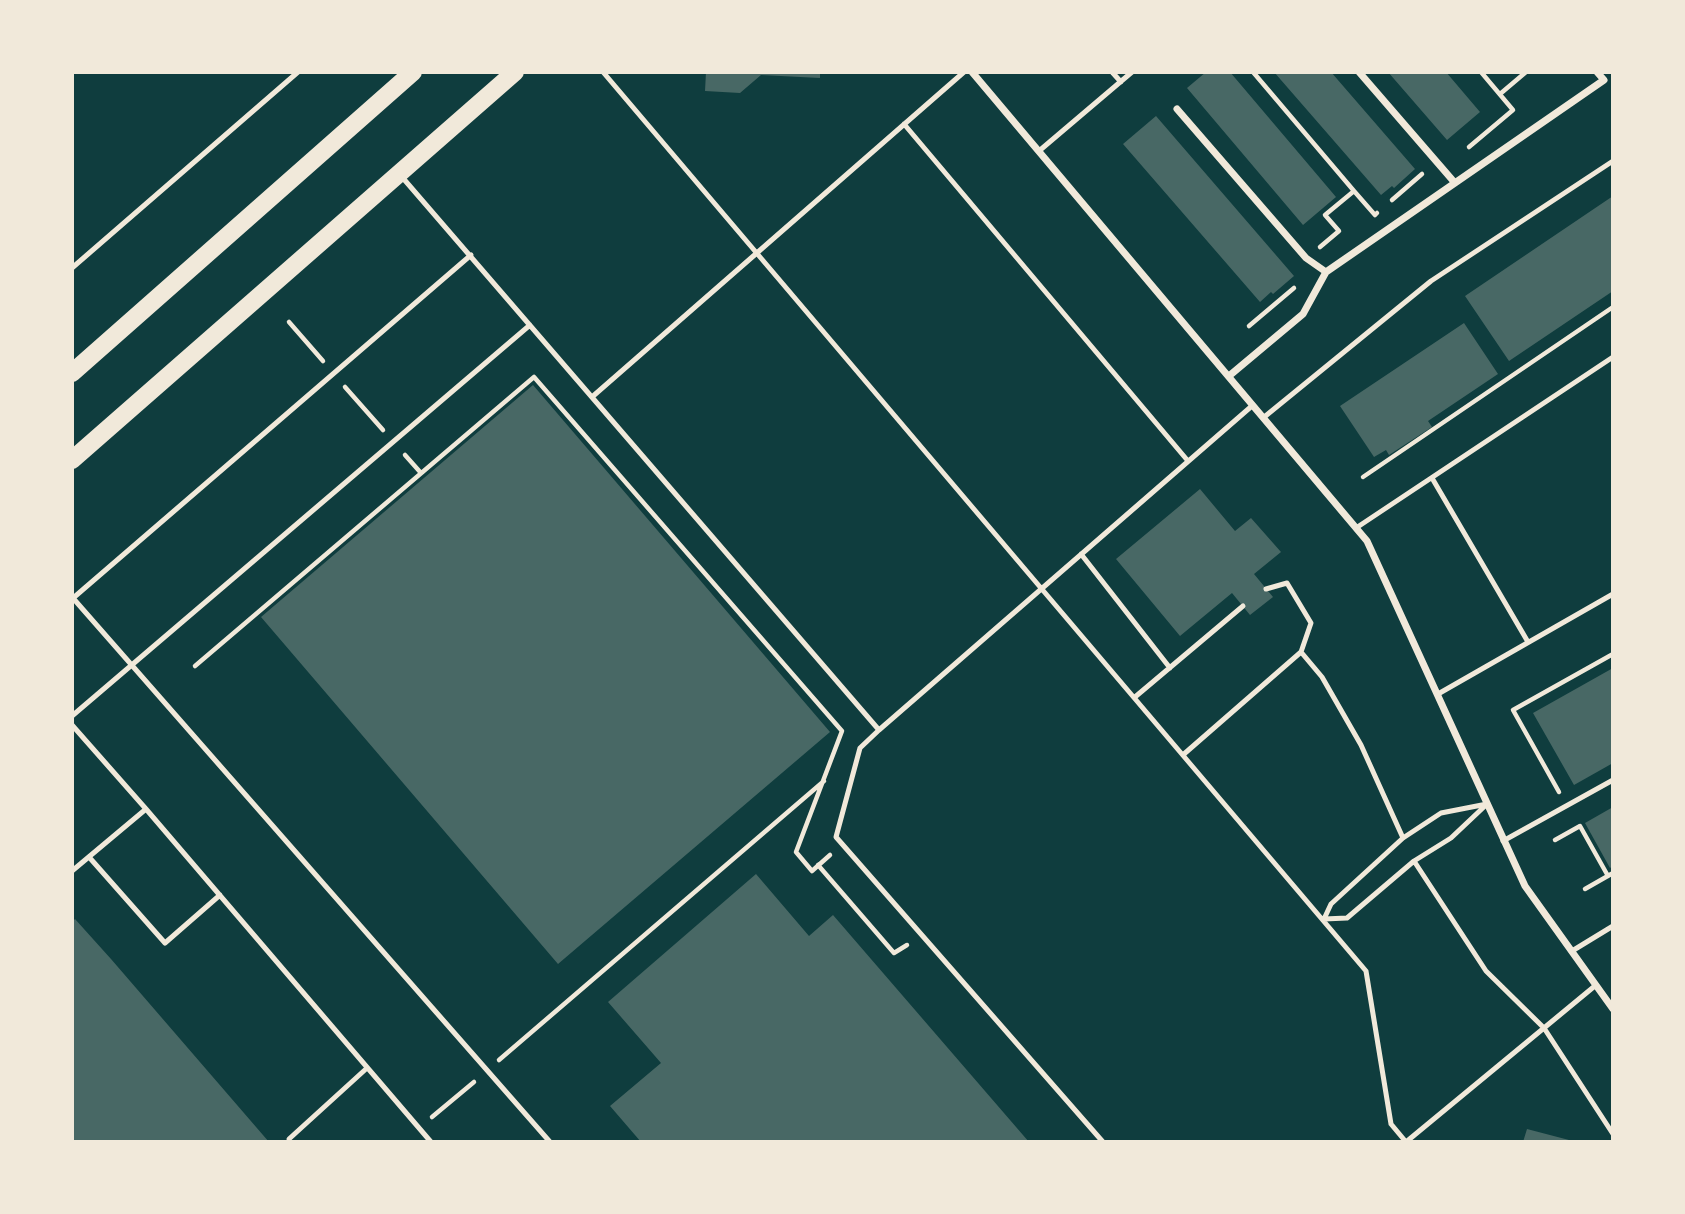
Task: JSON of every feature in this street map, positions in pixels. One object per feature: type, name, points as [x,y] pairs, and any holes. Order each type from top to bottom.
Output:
[{"type":"main road","points":[[72,373],[413,72]]},
{"type":"main road","points":[[72,460],[515,72]]},
{"type":"street","points":[[1359,72],[1455,183]]},
{"type":"street","points":[[1229,376],[1303,314],[1326,272],[1604,80],[1597,72]]},
{"type":"street","points":[[977,73],[1039,151],[1367,541],[1525,886],[1613,1009]]},
{"type":"street","points":[[1177,109],[1306,258],[1326,272]]},
{"type":"lane","points":[[72,268],[298,72]]},
{"type":"lane","points":[[603,72],[1366,971],[1391,1124],[1406,1142],[1597,985]]},
{"type":"lane","points":[[592,397],[964,72]]},
{"type":"lane","points":[[1112,72],[1121,82]]},
{"type":"lane","points":[[1039,151],[1132,72]]},
{"type":"lane","points":[[904,124],[1188,461]]},
{"type":"lane","points":[[1264,418],[1432,281],[1613,161]]},
{"type":"lane","points":[[400,174],[879,730]]},
{"type":"lane","points":[[471,256],[72,598],[550,1142]]},
{"type":"lane","points":[[72,716],[530,325]]},
{"type":"lane","points":[[1356,528],[1613,357]]},
{"type":"lane","points":[[1103,1142],[836,837],[860,748],[1252,405]]},
{"type":"lane","points":[[1432,478],[1528,642]]},
{"type":"lane","points":[[1081,554],[1170,668]]},
{"type":"lane","points":[[1184,754],[1301,652],[1311,623],[1287,583],[1266,589]]},
{"type":"lane","points":[[1438,694],[1613,594]]},
{"type":"lane","points":[[1135,697],[1243,606]]},
{"type":"lane","points":[[1301,652],[1322,677],[1361,745],[1404,838]]},
{"type":"lane","points":[[72,725],[431,1142]]},
{"type":"lane","points":[[1503,841],[1613,780]]},
{"type":"lane","points":[[1324,919],[1331,904],[1404,838],[1441,813],[1487,804]]},
{"type":"lane","points":[[1324,919],[1346,918],[1414,861],[1451,838],[1487,804]]},
{"type":"lane","points":[[72,872],[146,809]]},
{"type":"lane","points":[[89,857],[164,943],[220,895]]},
{"type":"lane","points":[[1414,861],[1486,971],[1544,1028],[1613,1134]]},
{"type":"lane","points":[[1572,951],[1613,926]]},
{"type":"lane","points":[[289,1139],[367,1068]]},
{"type":"path","points":[[1253,72],[1374,215],[1437,162]]},
{"type":"path","points":[[1443,169],[1513,110],[1481,72]]},
{"type":"path","points":[[1500,94],[1526,72]]},
{"type":"path","points":[[1306,258],[1339,231],[1325,215],[1354,191]]},
{"type":"path","points":[[1249,326],[1319,267]]},
{"type":"path","points":[[1363,477],[1613,307]]},
{"type":"path","points":[[289,323],[421,473]]},
{"type":"path","points":[[195,666],[534,377],[842,731],[796,852],[812,871],[842,844]]},
{"type":"path","points":[[1548,799],[1559,793],[1513,709],[1613,654]]},
{"type":"path","points":[[419,1128],[825,780]]},
{"type":"path","points":[[1555,840],[1580,826],[1611,874],[1585,889]]},
{"type":"path","points":[[818,865],[894,953],[906,944],[915,954]]},
{"type":"building","points":[[706,72],[820,72],[820,78],[761,75],[740,93],[705,91]]},
{"type":"building","points":[[1206,72],[1230,72],[1336,197],[1303,225],[1187,88]]},
{"type":"building","points":[[1274,72],[1331,72],[1415,169],[1394,188],[1392,186],[1381,195]]},
{"type":"building","points":[[1388,72],[1446,72],[1480,112],[1447,140]]},
{"type":"building","points":[[1156,116],[1294,276],[1260,302],[1123,144]]},
{"type":"building","points":[[1613,196],[1613,291],[1509,361],[1465,296]]},
{"type":"building","points":[[1464,323],[1498,374],[1428,421],[1432,427],[1389,455],[1386,450],[1374,457],[1340,406]]},
{"type":"building","points":[[533,385],[830,732],[558,964],[261,617]]},
{"type":"building","points":[[1200,489],[1235,531],[1251,518],[1281,552],[1254,574],[1273,597],[1250,615],[1232,593],[1180,636],[1116,559]]},
{"type":"building","points":[[1613,668],[1613,763],[1574,785],[1533,713]]},
{"type":"building","points":[[1613,807],[1613,866],[1610,868],[1585,823]]},
{"type":"building","points":[[756,874],[809,936],[833,915],[1029,1142],[641,1142],[610,1106],[661,1063],[608,1002]]},
{"type":"building","points":[[75,919],[269,1142],[72,1142],[72,922]]},
{"type":"building","points":[[1527,1129],[1569,1140],[1569,1142],[1523,1142]]}]
